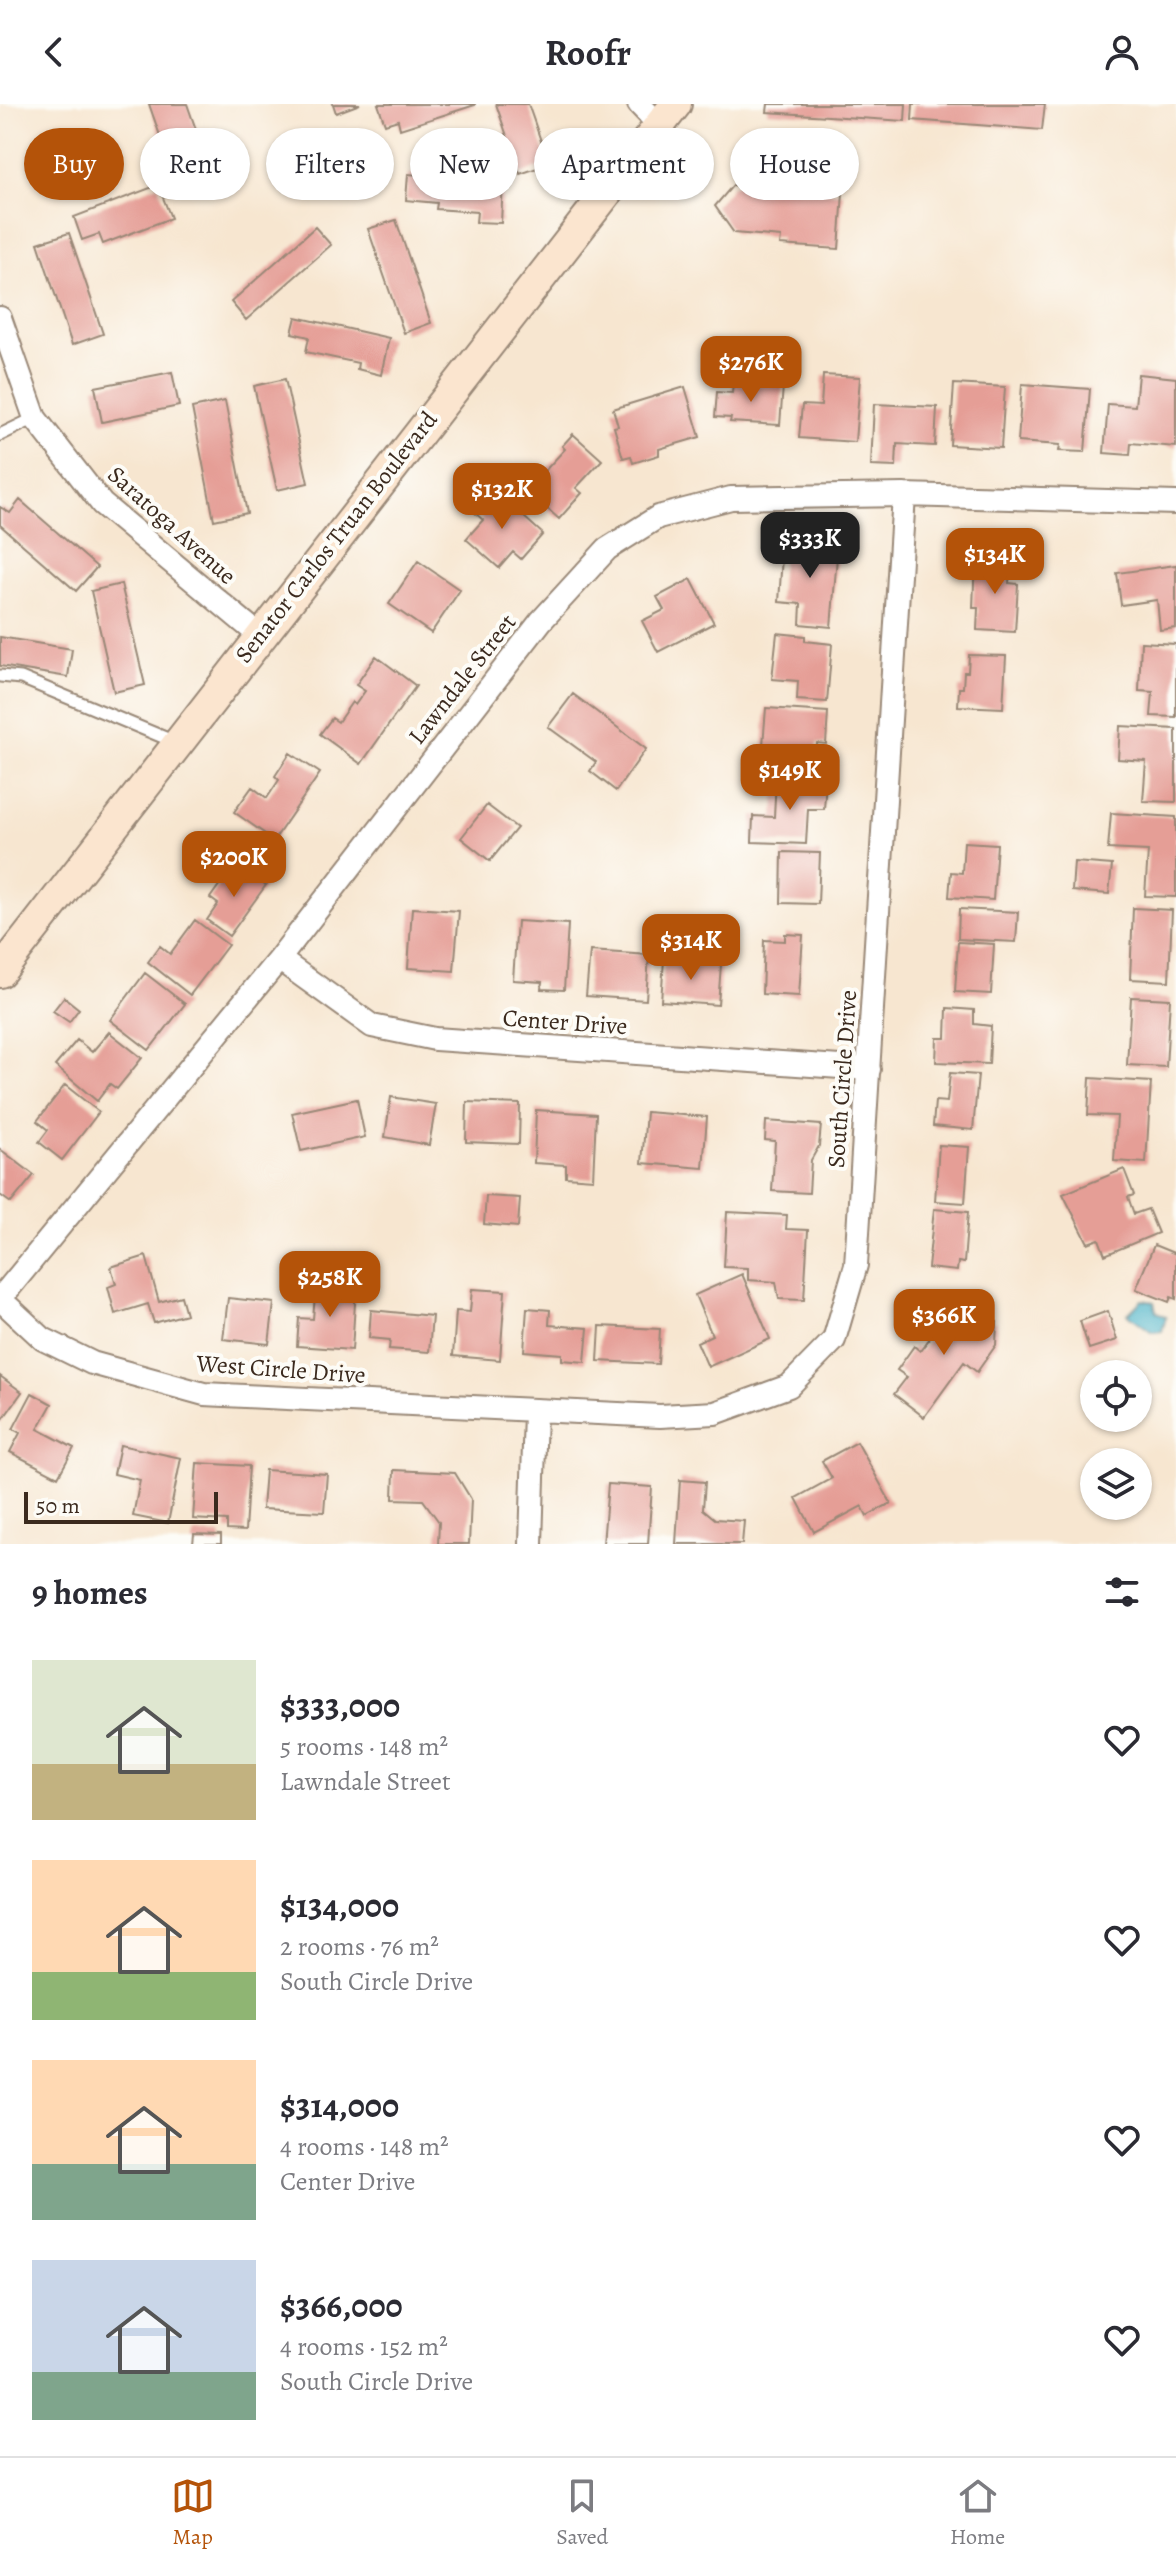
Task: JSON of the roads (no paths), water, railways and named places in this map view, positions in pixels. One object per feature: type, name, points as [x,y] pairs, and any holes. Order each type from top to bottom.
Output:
[{"type":"main road","name":"Senator Carlos Truan Boulevard","points":[[0,972],[658,111]]},
{"type":"street","name":"Saratoga Avenue","points":[[0,318],[35,418],[102,504],[259,635]]},
{"type":"street","name":"Lawndale Street","points":[[0,1299],[279,959],[541,621],[607,549],[658,517],[731,498],[904,495],[1176,503]]},
{"type":"street","name":"South Circle Drive","points":[[535,1412],[660,1416],[715,1413],[789,1386],[834,1340],[856,1265],[904,495]]},
{"type":"street","name":"Center Drive","points":[[279,959],[372,1026],[435,1039],[869,1069]]},
{"type":"street","name":"West Circle Drive","points":[[0,1299],[43,1339],[92,1363],[204,1394],[535,1412]]},
{"type":"street","points":[[531,1544],[535,1412]]},
{"type":"lane","points":[[0,435],[35,418]]},
{"type":"lane","points":[[0,676],[21,678],[177,742]]},
{"type":"water","points":[[1142,1300],[1154,1302],[1156,1311],[1166,1317],[1162,1331],[1152,1332],[1128,1314]]}]
